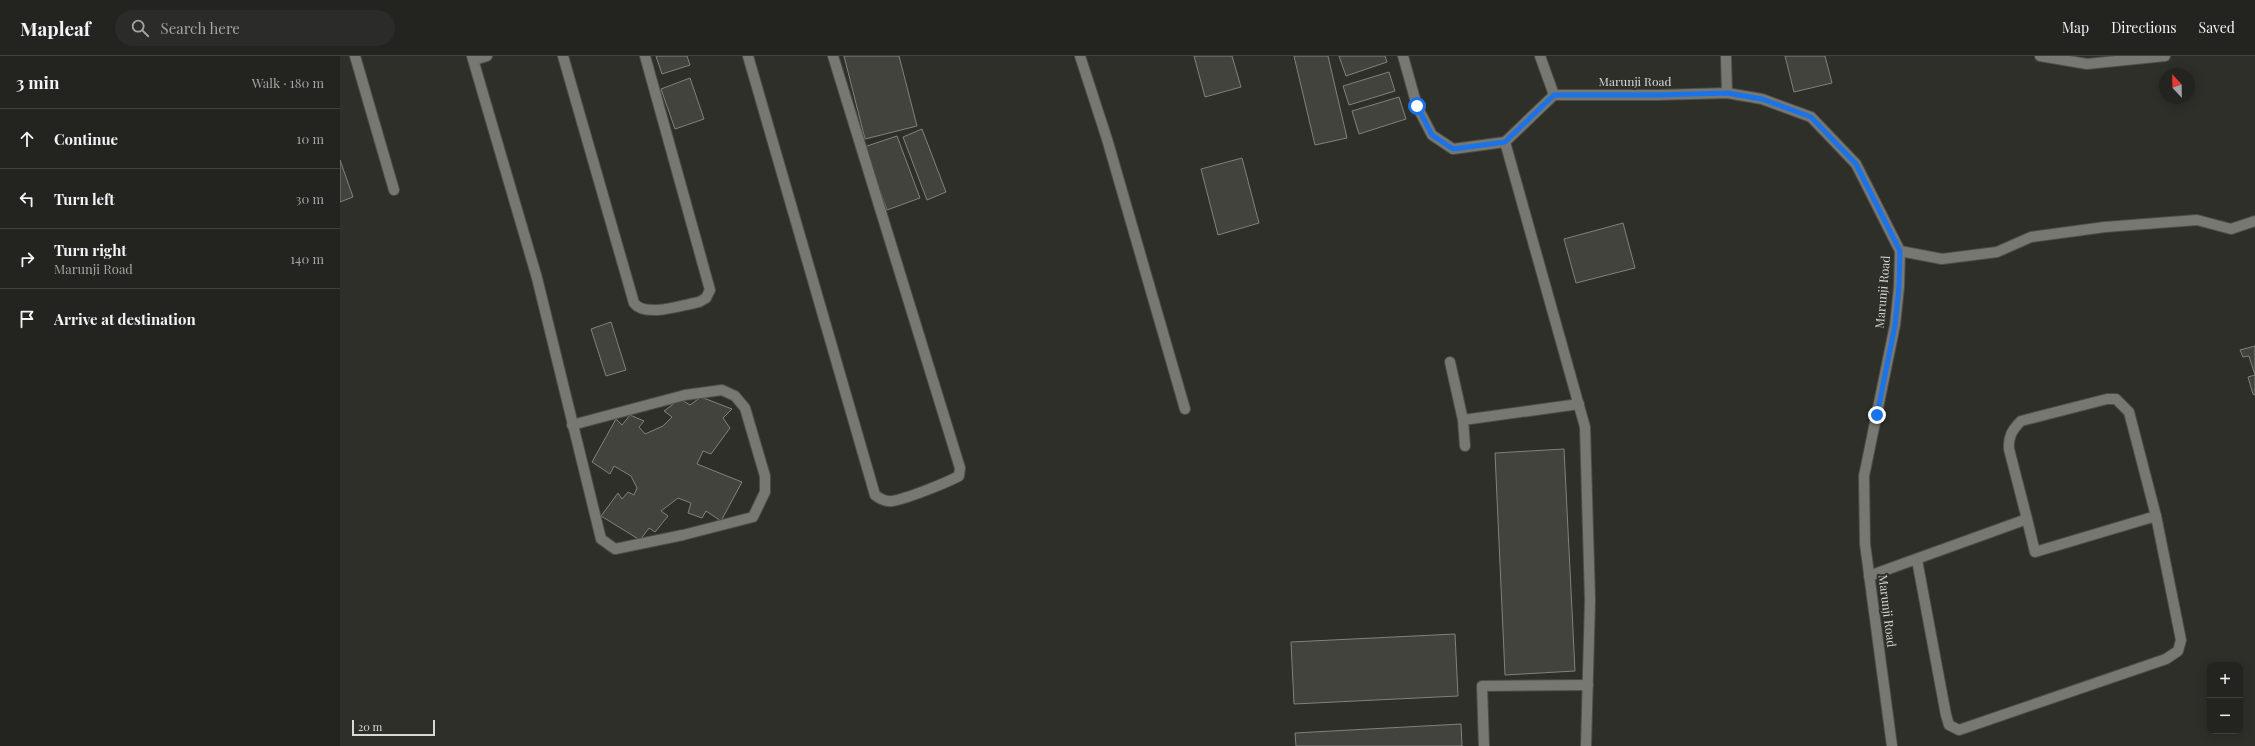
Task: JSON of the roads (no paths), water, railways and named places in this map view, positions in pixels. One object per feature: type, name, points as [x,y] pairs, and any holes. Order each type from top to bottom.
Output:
[{"type":"street","points":[[355,56],[394,190]]},
{"type":"street","points":[[487,56],[473,58],[537,278],[572,425],[601,539],[615,549],[683,535],[753,517],[765,492],[765,476],[745,408],[735,396],[722,390],[685,395],[572,425]]},
{"type":"street","points":[[566,57],[634,303],[638,308],[647,311],[699,302],[706,298],[710,290],[645,56]]},
{"type":"street","points":[[748,56],[875,495],[882,500],[892,501],[949,481],[959,476],[960,468],[833,56]]},
{"type":"street","points":[[1080,56],[1108,139],[1185,409]]},
{"type":"street","points":[[1404,56],[1417,106],[1432,135],[1453,149],[1505,142],[1554,95],[1540,56]]},
{"type":"street","points":[[1726,56],[1727,93]]},
{"type":"street","points":[[2040,56],[2087,64],[2165,56]]},
{"type":"street","name":"Marunji Road","points":[[1554,95],[1658,95],[1727,93],[1762,99],[1811,117],[1856,164],[1900,251],[1899,287],[1895,325],[1864,476],[1865,544],[1892,746]]},
{"type":"street","points":[[1505,142],[1585,427],[1590,600],[1586,746]]},
{"type":"street","points":[[1900,251],[1942,259],[1997,252],[2031,237],[2105,227],[2197,220],[2231,229],[2255,221]]},
{"type":"street","points":[[1450,362],[1463,420],[1465,446]]},
{"type":"street","points":[[1917,560],[1946,715],[1949,725],[1959,730],[2166,658],[2178,651],[2181,640],[2156,516],[2129,412],[2116,399],[2107,399],[2021,421],[2012,430],[2008,440],[2009,449],[2035,552],[2156,516]]},
{"type":"street","points":[[1463,420],[1579,404]]},
{"type":"street","points":[[1869,576],[1917,560],[2027,519]]},
{"type":"street","points":[[1484,746],[1482,686],[1588,685]]}]
